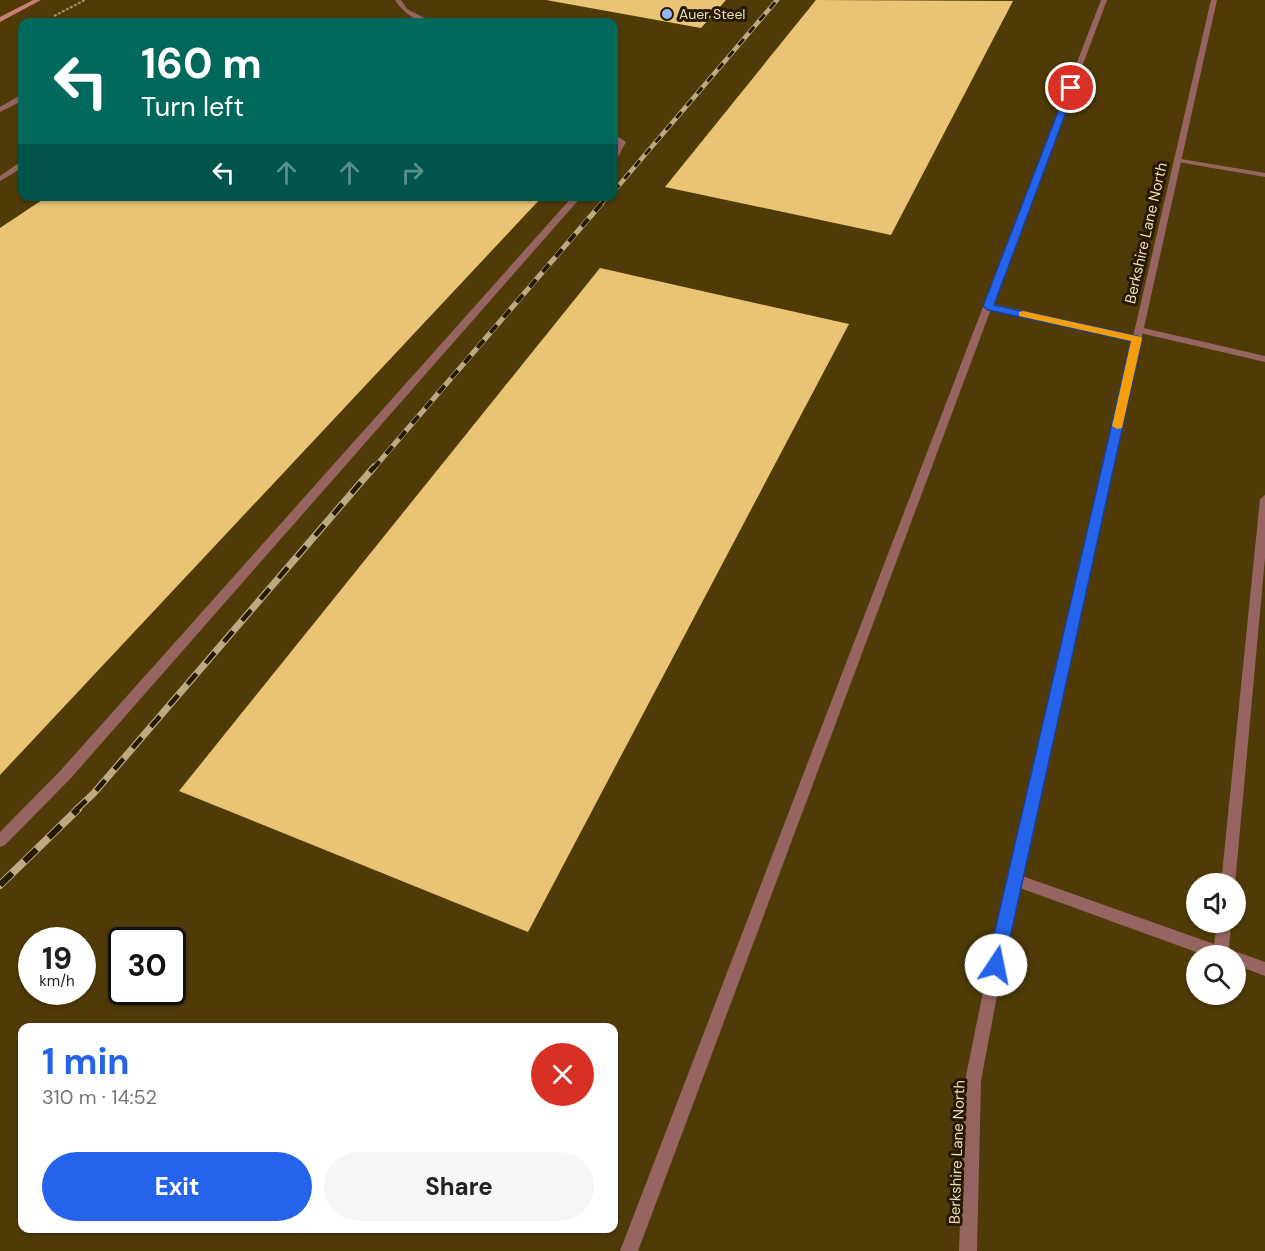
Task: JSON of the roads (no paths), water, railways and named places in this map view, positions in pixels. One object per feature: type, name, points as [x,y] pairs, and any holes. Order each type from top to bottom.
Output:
[{"type":"main road","points":[[0,20],[38,0]]},
{"type":"street","points":[[398,0],[405,10],[421,18]]},
{"type":"street","points":[[629,1251],[1104,0]]},
{"type":"street","name":"Berkshire Lane North","points":[[968,1251],[973,1081],[1014,879],[1214,0]]},
{"type":"street","points":[[0,110],[18,100]]},
{"type":"street","points":[[1178,160],[1265,175]]},
{"type":"street","points":[[0,179],[18,168]]},
{"type":"street","points":[[0,841],[66,774],[574,201]]},
{"type":"street","points":[[988,306],[1265,359]]},
{"type":"street","points":[[1229,873],[1265,499]]},
{"type":"street","points":[[1014,879],[1197,945]]},
{"type":"street","points":[[1246,962],[1265,969]]},
{"type":"railway","points":[[618,186],[777,0]]},
{"type":"railway","points":[[600,205],[604,201]]},
{"type":"railway","points":[[373,469],[602,203]]},
{"type":"railway","points":[[76,810],[94,793],[374,467]]},
{"type":"railway","points":[[0,885],[78,809]]},
{"type":"place","name":"Auer Steel","points":[[667,14]]}]
